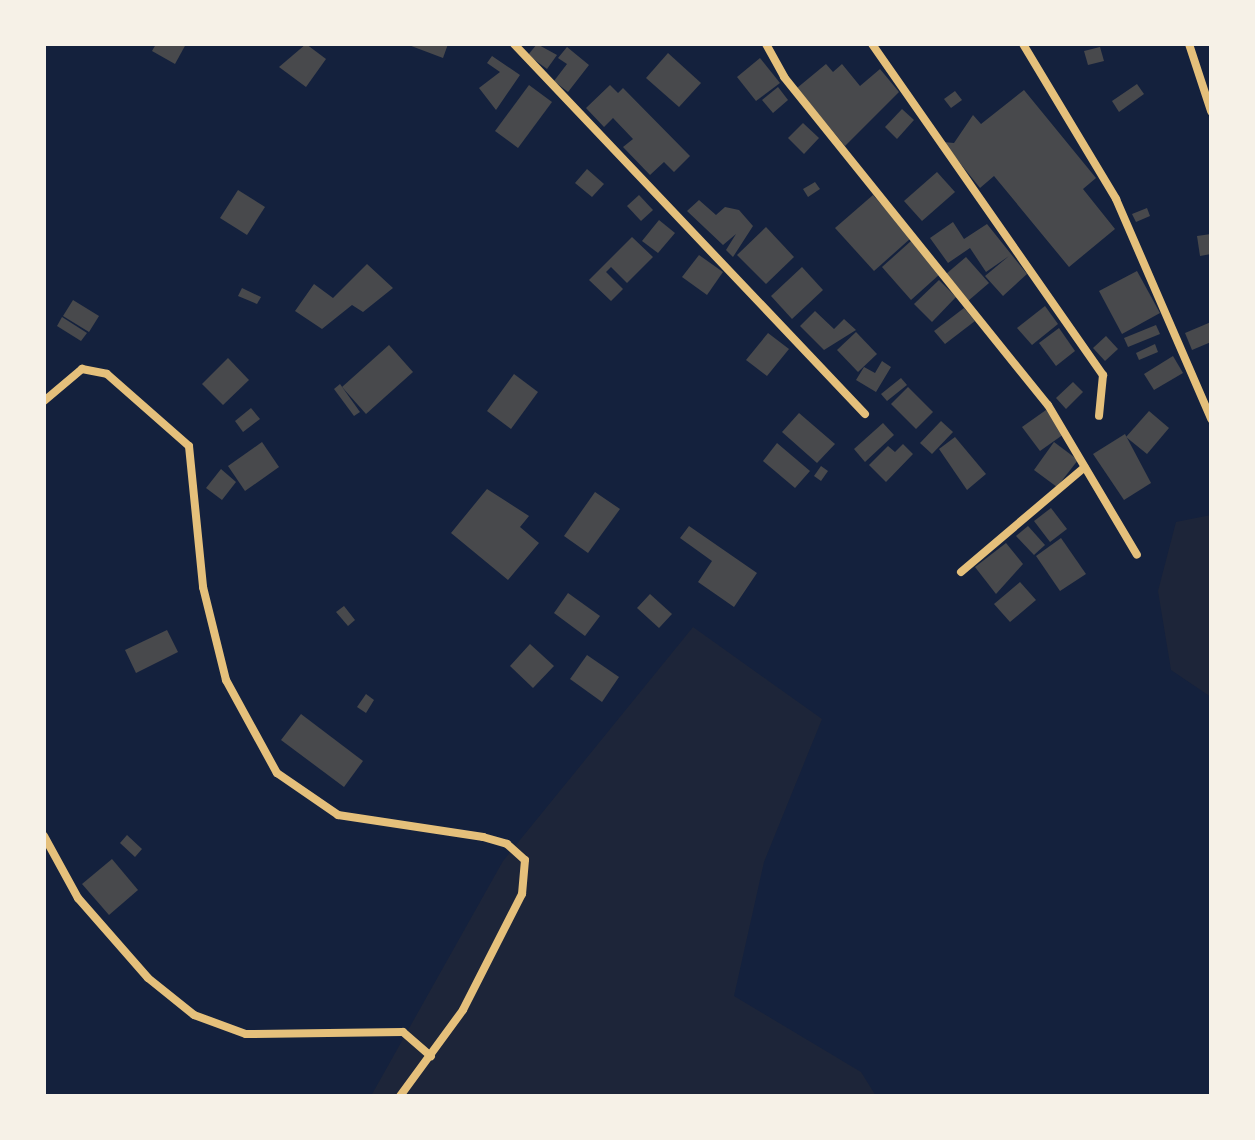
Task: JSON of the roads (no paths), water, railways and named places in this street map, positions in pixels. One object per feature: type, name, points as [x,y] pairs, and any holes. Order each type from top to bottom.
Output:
[{"type":"street","points":[[514,44],[865,414]]},
{"type":"street","points":[[766,44],[784,77],[1048,405],[1137,555]]},
{"type":"street","points":[[872,44],[1103,375],[1099,416]]},
{"type":"street","points":[[1023,44],[1116,199],[1211,419]]},
{"type":"street","points":[[1189,44],[1211,111]]},
{"type":"street","points":[[44,401],[82,369],[107,374],[189,446],[203,587],[226,680],[277,773],[338,815],[483,837],[507,844],[525,860],[522,894],[463,1010],[400,1096]]},
{"type":"street","points":[[961,572],[1085,467]]},
{"type":"street","points":[[44,836],[78,898],[148,978],[194,1015],[246,1034],[403,1032],[431,1056]]}]
